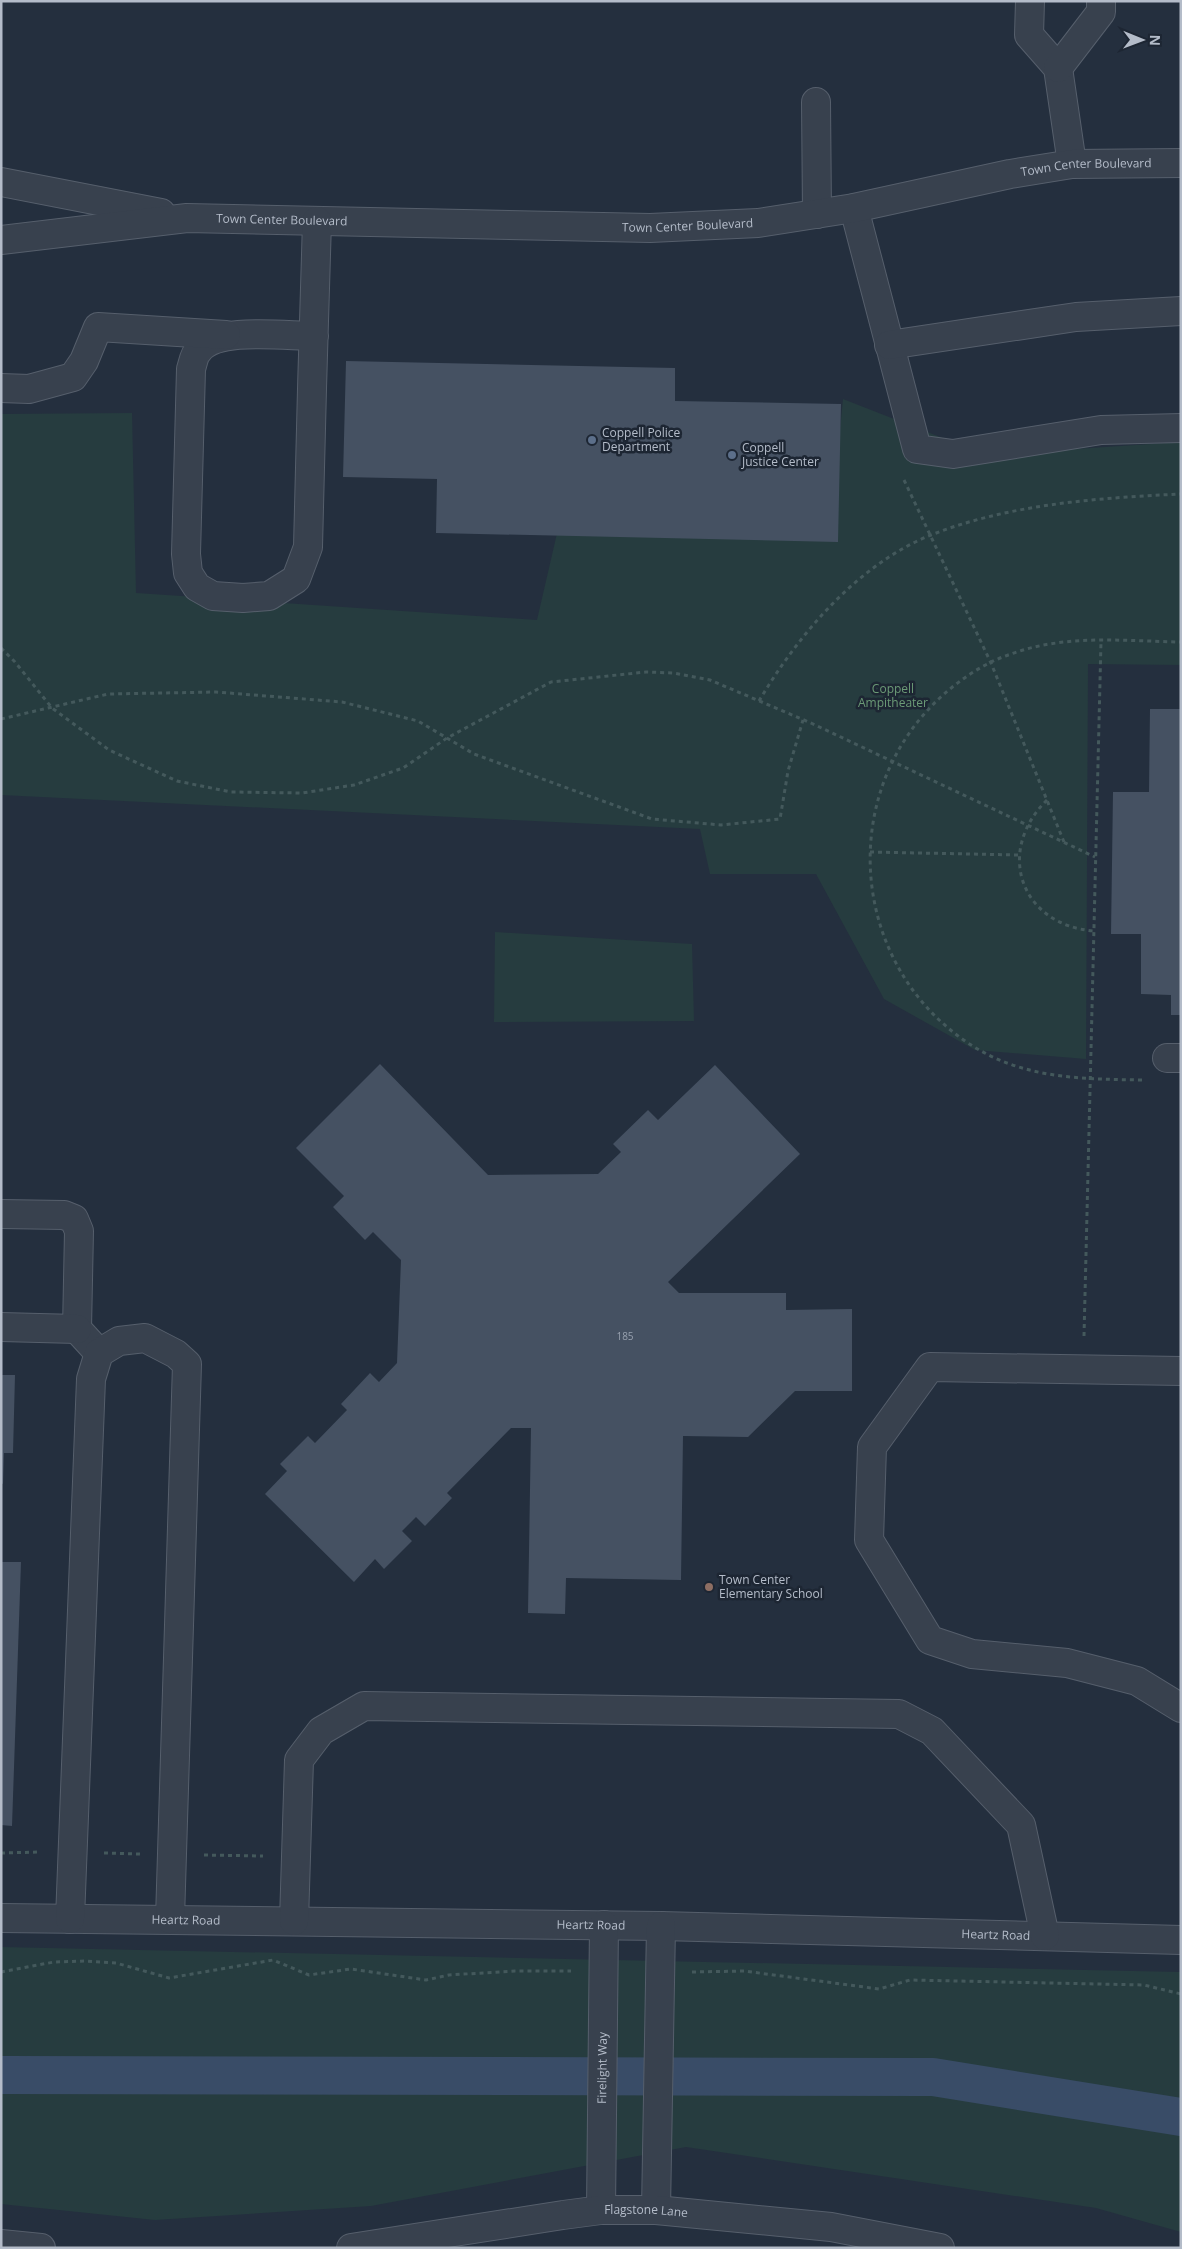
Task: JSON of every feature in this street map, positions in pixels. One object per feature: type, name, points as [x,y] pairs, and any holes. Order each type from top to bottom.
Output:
[{"type":"street","points":[[1030,1],[1029,35],[1058,68],[1072,164]]},
{"type":"street","points":[[1058,68],[1101,12],[1101,1]]},
{"type":"street","points":[[816,102],[817,214]]},
{"type":"street","name":"Town Center Boulevard","points":[[1,240],[187,218],[650,228],[758,223],[854,208],[1010,174],[1072,164],[1181,163]]},
{"type":"street","name":"Town Center Boulevard","points":[[1,182],[187,218]]},
{"type":"street","points":[[854,208],[917,448],[953,454],[1101,430],[1181,428]]},
{"type":"street","points":[[230,335],[212,339],[198,351],[191,369],[186,554],[188,573],[197,587],[213,596],[243,598],[269,596],[296,579],[308,547],[317,221]]},
{"type":"street","points":[[889,346],[1076,317],[1181,311]]},
{"type":"street","points":[[1,388],[29,389],[73,377],[84,361],[98,327],[230,335],[314,336]]},
{"type":"street","points":[[1,1214],[64,1215],[74,1219],[79,1231],[77,1329]]},
{"type":"street","points":[[1,1327],[77,1329],[100,1353]]},
{"type":"street","points":[[70,1919],[91,1379],[100,1353],[119,1341],[145,1338],[176,1354],[187,1364],[170,1919]]},
{"type":"street","points":[[1181,1371],[930,1367],[872,1447],[869,1540],[930,1640],[972,1654],[1066,1663],[1137,1681],[1181,1708]]},
{"type":"street","points":[[294,1921],[299,1760],[321,1731],[364,1706],[899,1714],[932,1730],[1021,1824],[1046,1936]]},
{"type":"street","name":"Heartz Road","points":[[1,1918],[661,1926],[1181,1940]]},
{"type":"street","name":"Firelight Way","points":[[602,2210],[604,1925]]},
{"type":"street","points":[[656,2210],[661,1926]]},
{"type":"street","name":"Flagstone Lane","points":[[351,2248],[602,2210],[656,2210],[831,2227],[940,2248]]},
{"type":"street","points":[[1,2244],[41,2248]]},
{"type":"path","points":[[902,476],[991,663],[1064,843]]},
{"type":"path","points":[[759,701],[781,664],[807,630],[837,600],[881,564],[930,535],[998,516],[1055,504],[1112,497],[1181,494]]},
{"type":"path","points":[[1147,1080],[1058,1077],[1027,1070],[997,1059],[969,1044],[943,1024],[921,1001],[902,975],[887,947],[877,916],[871,884],[870,852],[880,790],[892,762],[909,733],[930,708],[953,686],[1009,654],[1039,645],[1070,640],[1181,642]]},
{"type":"path","points":[[1083,1370],[1101,641]]},
{"type":"path","points":[[1,648],[15,662],[52,708],[109,750],[177,782],[231,792],[302,793],[354,784],[402,768],[447,738],[551,682],[603,675],[646,672],[674,673],[710,680],[803,720],[1095,857]]},
{"type":"path","points":[[1,719],[108,694],[216,692],[342,702],[418,721],[474,754],[652,819],[721,826],[780,819],[788,771],[803,720]]},
{"type":"path","points":[[1047,800],[1035,812],[1027,825],[1019,854],[1022,878],[1029,894],[1038,907],[1063,925],[1078,930],[1094,931]]},
{"type":"path","points":[[870,852],[1019,854]]},
{"type":"path","points":[[1,1853],[269,1856]]},
{"type":"green space","name":"Coppell Ampitheater","points":[[843,399],[986,455],[1181,442],[1181,665],[1088,664],[1086,1059],[975,1050],[884,999],[816,874],[710,874],[700,829],[1,795],[1,414],[132,413],[136,593],[537,620],[561,516],[832,512]]},
{"type":"green space","points":[[495,932],[692,944],[694,1021],[494,1022]]},
{"type":"green space","points":[[1,1947],[1181,1972],[1181,2232],[1096,2208],[686,2147],[371,2206],[155,2220],[1,2204]]},
{"type":"building","name":"Coppell Police Department","points":[[346,361],[675,368],[675,401],[841,404],[838,542],[436,533],[437,479],[343,477]]},
{"type":"building","points":[[1150,709],[1181,709],[1181,1015],[1171,1015],[1171,995],[1141,994],[1141,934],[1111,934],[1113,792],[1149,792]]},
{"type":"building","points":[[380,1064],[488,1175],[598,1174],[621,1152],[613,1144],[648,1110],[658,1120],[715,1065],[800,1154],[668,1282],[679,1293],[786,1293],[786,1310],[852,1309],[852,1391],[795,1391],[748,1437],[683,1436],[681,1580],[566,1578],[565,1614],[528,1613],[531,1428],[511,1428],[447,1493],[452,1498],[425,1526],[416,1517],[402,1531],[412,1541],[384,1569],[375,1559],[354,1582],[265,1494],[287,1471],[280,1464],[308,1436],[315,1443],[347,1410],[341,1404],[370,1373],[379,1382],[397,1363],[401,1260],[373,1232],[365,1240],[333,1207],[344,1196],[296,1148]]},
{"type":"building","points":[[1,1375],[15,1375],[13,1453],[4,1453],[3,1484],[1,1483]]},
{"type":"building","points":[[1,1562],[21,1562],[12,1826],[1,1825]]},
{"type":"waterway","points":[[1,2075],[933,2077],[1181,2117]]},
{"type":"place","name":"Coppell Police Department","points":[[592,440]]},
{"type":"place","name":"Coppell Justice Center","points":[[732,455]]},
{"type":"place","name":"Town Center Elementary School","points":[[709,1587]]}]
